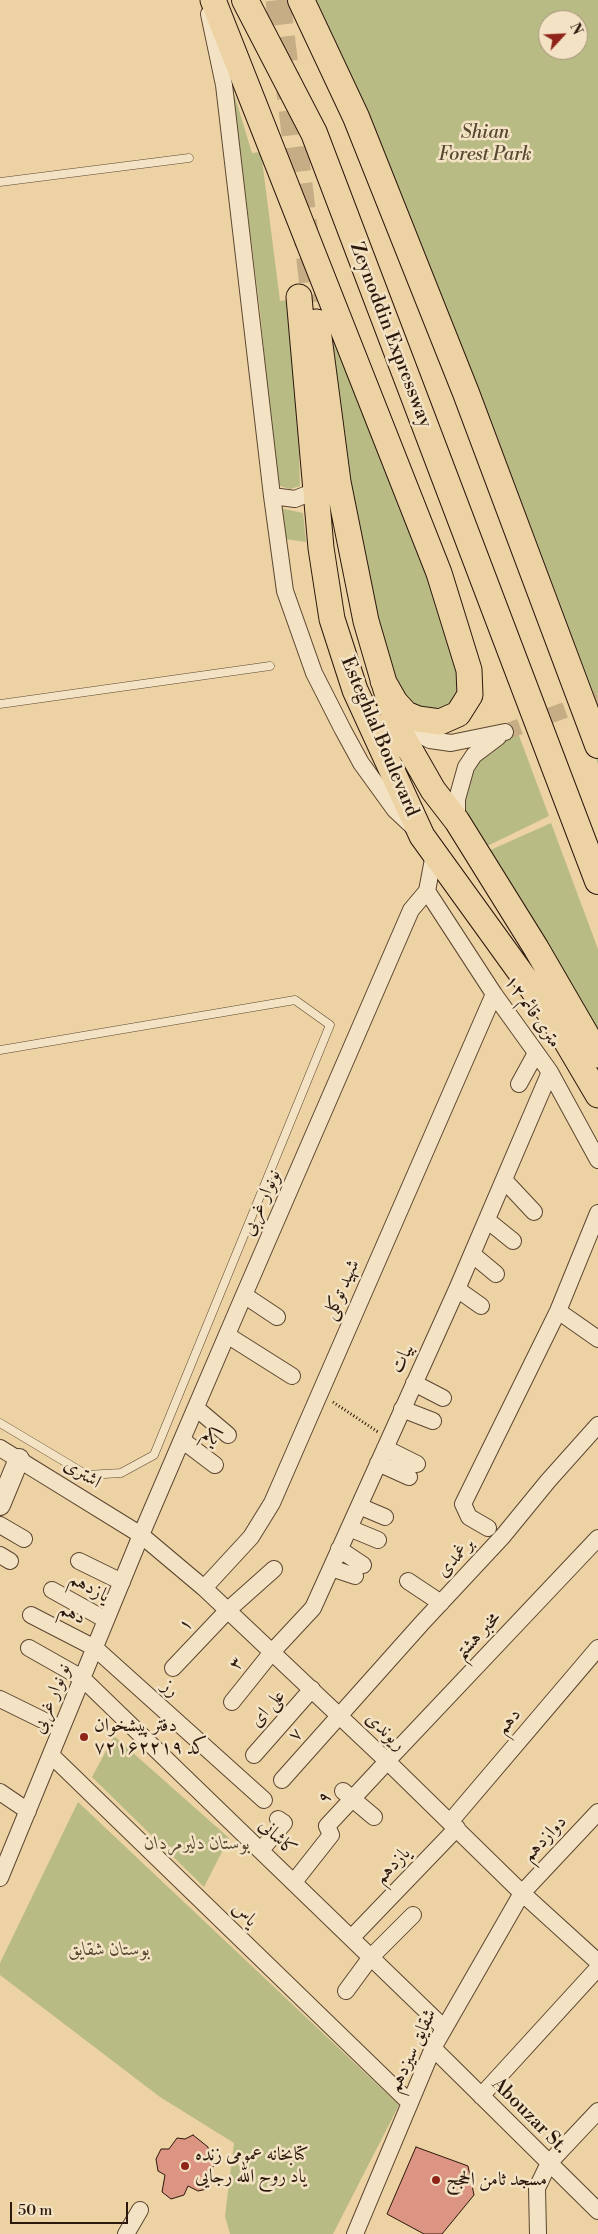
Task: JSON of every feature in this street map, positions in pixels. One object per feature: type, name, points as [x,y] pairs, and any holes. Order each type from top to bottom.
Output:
[{"type":"highway","name":"Zeynoddin Expressway","points":[[245,0],[314,133],[598,881]]},
{"type":"highway","points":[[300,0],[360,127],[466,393],[597,742]]},
{"type":"main road","points":[[207,2],[439,573],[469,670],[470,695],[458,714],[440,722],[406,714],[395,702],[383,681]]},
{"type":"main road","name":"Esteghlal Boulevard","points":[[598,1055],[536,948],[457,821],[418,767],[395,722],[358,583],[306,300],[315,491],[327,587],[332,619],[355,690],[428,845],[554,1020],[598,1095]]},
{"type":"main road","points":[[327,587],[336,570],[347,568],[358,583]]},
{"type":"main road","points":[[516,966],[524,969],[535,965],[538,959],[536,948]]},
{"type":"street","points":[[207,2],[224,86],[272,496],[285,590],[314,674],[361,763],[395,810],[428,845],[427,890],[460,889]]},
{"type":"street","points":[[272,496],[295,498],[315,491]]},
{"type":"street","points":[[395,722],[430,740],[451,743],[505,732],[474,755],[466,767],[457,799],[457,821]]},
{"type":"street","name":"۱۲ متری قائم","points":[[427,890],[494,994],[550,1072],[598,1160]]},
{"type":"street","name":"نونوار غربی","points":[[141,1535],[412,910],[427,890]]},
{"type":"street","name":"شهید توکلی","points":[[204,1588],[251,1537],[272,1503],[494,994]]},
{"type":"street","points":[[519,1084],[536,1053]]},
{"type":"street","name":"بیات","points":[[272,1652],[313,1608],[458,1289],[550,1072]]},
{"type":"street","points":[[504,1181],[534,1212]]},
{"type":"street","name":"برغمدی","points":[[488,1528],[469,1516],[463,1504],[558,1311],[598,1213]]},
{"type":"street","points":[[488,1220],[513,1241]]},
{"type":"street","points":[[472,1254],[496,1274]]},
{"type":"street","points":[[458,1289],[480,1306]]},
{"type":"street","points":[[244,1295],[277,1317]]},
{"type":"street","points":[[558,1311],[598,1339]]},
{"type":"street","points":[[227,1335],[292,1376]]},
{"type":"street","points":[[414,1383],[443,1398]]},
{"type":"street","points":[[196,1408],[228,1435]]},
{"type":"street","points":[[402,1409],[433,1422]]},
{"type":"street","name":"برغمدی","points":[[339,1715],[503,1536],[548,1481],[598,1425]]},
{"type":"street","name":"یکم","points":[[182,1440],[215,1466]]},
{"type":"street","points":[[378,1463],[413,1470],[387,1444]]},
{"type":"street","name":"اشتری","points":[[0,1448],[141,1535]]},
{"type":"street","points":[[0,1505],[20,1459]]},
{"type":"street","points":[[359,1506],[385,1517]]},
{"type":"street","points":[[0,1525],[24,1539]]},
{"type":"street","points":[[349,1528],[378,1540]]},
{"type":"street","name":"ریوندی","points":[[141,1535],[228,1610],[339,1715],[384,1764],[454,1825],[522,1893],[598,1962]]},
{"type":"street","name":"نو نوار غربی","points":[[1,1875],[141,1535]]},
{"type":"street","name":"مخبر هشتم","points":[[384,1764],[598,1538]]},
{"type":"street","points":[[331,1568],[359,1570],[339,1549]]},
{"type":"street","points":[[79,1561],[122,1582]]},
{"type":"street","name":"۱","points":[[173,1668],[228,1610],[274,1569]]},
{"type":"street","points":[[408,1581],[441,1603]]},
{"type":"street","name":"یازدهم","points":[[52,1590],[106,1620]]},
{"type":"street","name":"دهم","points":[[31,1615],[95,1648]]},
{"type":"street","name":"کاشانی","points":[[29,1648],[82,1678],[444,2028]]},
{"type":"street","name":"رز","points":[[95,1648],[264,1800]]},
{"type":"street","name":"دهم","points":[[454,1825],[598,1648]]},
{"type":"street","name":"۳","points":[[232,1702],[272,1652]]},
{"type":"street","name":"علی ای","points":[[254,1755],[312,1689]]},
{"type":"street","points":[[0,1699],[61,1729]]},
{"type":"street","name":"۷","points":[[282,1780],[339,1715]]},
{"type":"street","name":"یاس","points":[[51,1754],[410,2103]]},
{"type":"street","name":"۹","points":[[294,1882],[331,1835],[327,1826],[348,1794],[384,1764]]},
{"type":"street","points":[[0,1792],[28,1811]]},
{"type":"street","points":[[348,1794],[374,1817]]},
{"type":"street","name":"دوازدهم","points":[[522,1893],[598,1812]]},
{"type":"street","points":[[260,1850],[284,1823],[278,1819]]},
{"type":"street","name":"یازدهم","points":[[357,1932],[454,1825]]},
{"type":"street","name":"شقایق سیزدهم","points":[[355,2234],[433,2048],[522,1893]]},
{"type":"street","points":[[346,1991],[371,1957],[413,1915]]},
{"type":"street","points":[[481,2096],[598,1968]]},
{"type":"street","name":"Abouzar St.","points":[[433,2048],[598,2211]]},
{"type":"street","points":[[538,2234],[537,2188],[549,2163],[598,2112]]},
{"type":"street","points":[[126,2234],[140,2210]]},
{"type":"lane","points":[[0,182],[189,158]]},
{"type":"lane","points":[[0,704],[270,666]]},
{"type":"lane","points":[[0,1050],[295,1000],[330,1025],[154,1455],[121,1473],[87,1475],[0,1423]]},
{"type":"path","points":[[320,1394],[387,1444]]},
{"type":"green space","name":"Shian Forest Park","points":[[299,0],[598,0],[598,764],[587,734]]},
{"type":"green space","points":[[232,87],[252,153],[261,152],[280,301],[294,299],[300,486],[290,489],[277,485],[260,311]]},
{"type":"green space","points":[[322,296],[436,585],[464,685],[448,711],[406,705],[383,641],[364,566]]},
{"type":"green space","points":[[280,508],[303,513],[306,542],[285,539]]},
{"type":"green space","points":[[518,733],[549,816],[483,848],[467,819],[464,808],[464,790],[478,761],[508,737]]},
{"type":"green space","points":[[551,823],[598,949],[598,1038],[486,852]]},
{"type":"green space","name":"بوستان دلیرمردان","points":[[114,1736],[229,1838],[204,1887],[92,1777]]},
{"type":"green space","name":"بوستان شقایق","points":[[78,1802],[399,2105],[333,2234],[230,2234],[225,2216],[234,2143],[160,2097],[0,1975],[0,1963]]},
{"type":"building","name":"کتابخانه عمومی زنده یاد روح الله رجایی","points":[[193,2135],[208,2147],[209,2156],[216,2162],[211,2170],[213,2181],[207,2189],[198,2191],[188,2186],[184,2195],[171,2199],[162,2192],[165,2175],[158,2171],[156,2159],[161,2149],[169,2149],[177,2138],[185,2139]]},
{"type":"building","name":"مسجد ثامن الحجج","points":[[416,2147],[468,2166],[474,2195],[442,2234],[424,2234],[387,2214]]},
{"type":"tunnel","points":[[278,0],[314,302]]},
{"type":"tunnel","points":[[505,732],[598,698]]},
{"type":"place","name":"دفتر پیشخوان کد ۷۲۱۶۲۲۱۹","points":[[84,1737]]},
{"type":"place","name":"کتابخانه عمومی زنده یاد روح الله رجایی","points":[[185,2166]]},
{"type":"place","name":"مسجد ثامن الحجج","points":[[436,2180]]}]
